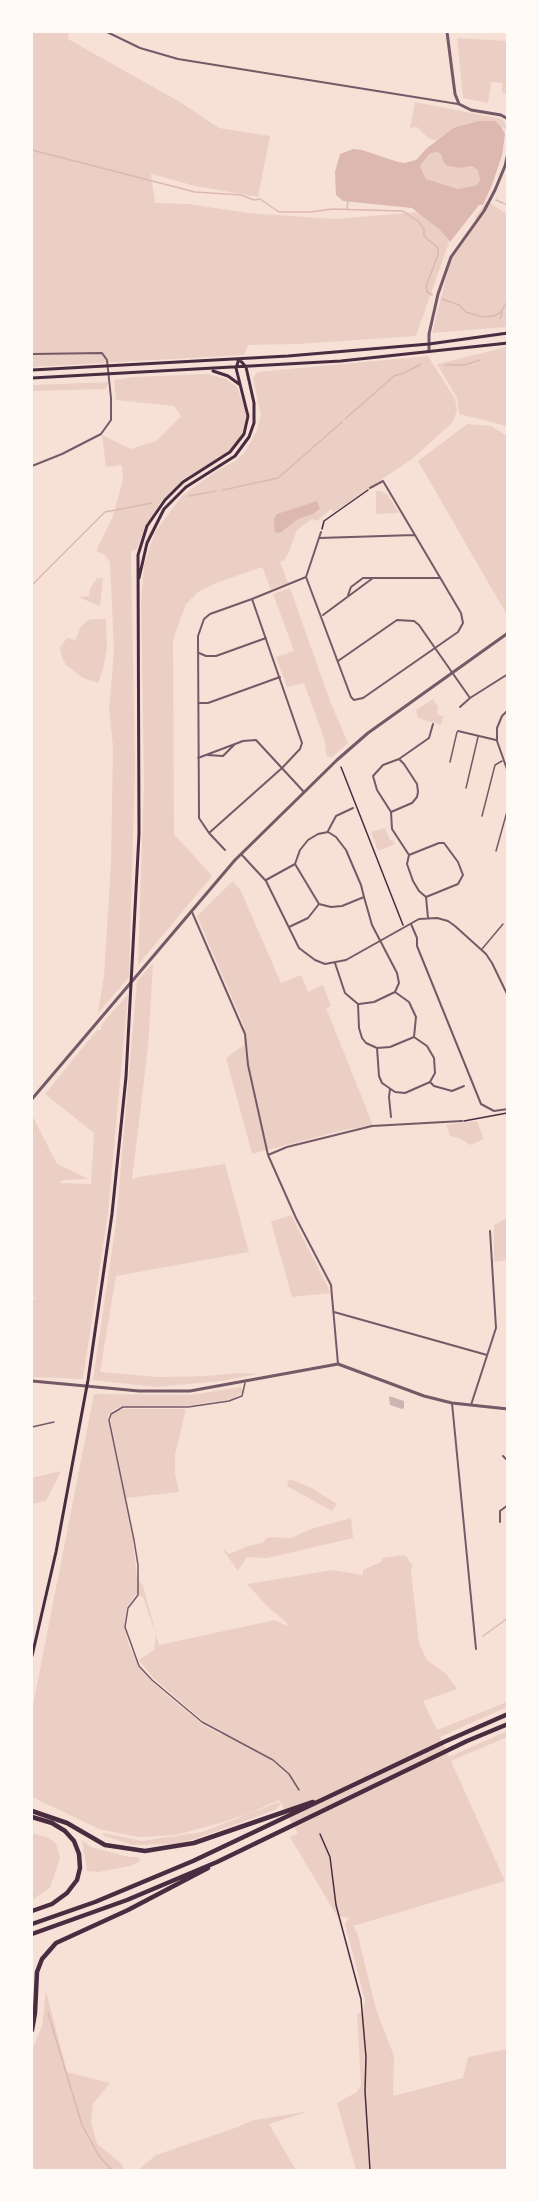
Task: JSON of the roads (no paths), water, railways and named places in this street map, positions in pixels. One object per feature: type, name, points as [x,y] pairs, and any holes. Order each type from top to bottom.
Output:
[{"type":"highway","points":[[32,1924],[158,1877],[507,1714]]},
{"type":"highway","points":[[32,1934],[127,1900],[217,1862],[435,1756],[507,1724]]},
{"type":"highway","points":[[32,1810],[67,1823],[105,1845],[145,1851],[194,1843],[280,1812],[327,1798]]},
{"type":"highway","points":[[32,1817],[52,1823],[65,1831],[74,1841],[79,1854],[80,1868],[77,1880],[67,1893],[52,1904],[32,1911]]},
{"type":"highway","points":[[32,2030],[36,2013],[37,1972],[42,1959],[56,1943],[188,1880],[217,1862]]},
{"type":"main road","points":[[32,370],[239,359],[429,344],[507,333]]},
{"type":"main road","points":[[32,378],[236,368],[429,353],[507,343]]},
{"type":"main road","points":[[137,589],[147,543],[164,509],[186,487],[235,456],[246,442],[254,423],[255,414],[246,367],[239,359]]},
{"type":"main road","points":[[32,1656],[56,1552],[86,1390],[112,1214],[126,1077],[139,834],[137,566],[147,526],[165,500],[183,482],[230,452],[244,434],[248,416],[236,368],[239,359]]},
{"type":"main road","points":[[208,369],[228,376],[240,385]]},
{"type":"street","points":[[107,32],[140,48],[178,59],[459,104],[471,110],[501,115],[507,119]]},
{"type":"street","points":[[447,32],[459,104]]},
{"type":"street","points":[[429,353],[438,294],[451,257],[484,211],[506,165],[507,153]]},
{"type":"street","points":[[32,354],[102,353],[107,360],[111,420],[101,434],[62,454],[32,465]]},
{"type":"street","points":[[321,532],[306,577],[351,697],[359,700],[458,632],[463,623],[461,613],[382,482],[370,488]]},
{"type":"street","points":[[319,538],[415,535]]},
{"type":"street","points":[[225,850],[199,818],[198,636],[204,619],[217,610],[285,587],[306,577]]},
{"type":"street","points":[[321,616],[373,578]]},
{"type":"street","points":[[348,596],[351,587],[363,579],[440,578]]},
{"type":"street","points":[[209,833],[282,768],[302,744],[252,599]]},
{"type":"street","points":[[338,661],[397,620],[414,621],[470,698]]},
{"type":"street","points":[[32,1100],[241,854],[304,792],[368,733],[507,633]]},
{"type":"street","points":[[199,653],[216,656],[266,638]]},
{"type":"street","points":[[460,706],[507,674]]},
{"type":"street","points":[[198,703],[208,703],[280,676]]},
{"type":"street","points":[[507,710],[497,728],[497,741],[507,772]]},
{"type":"street","points":[[428,918],[426,897],[413,881],[407,864],[409,855],[392,829],[391,812],[377,790],[373,776],[382,765],[399,759],[429,738],[433,723]]},
{"type":"street","points":[[458,731],[497,741]]},
{"type":"street","points":[[198,758],[235,743],[250,739],[256,740],[304,792]]},
{"type":"street","points":[[204,755],[224,756],[235,743]]},
{"type":"street","points":[[391,812],[412,803],[418,792],[417,784],[399,759]]},
{"type":"street","points":[[328,832],[336,816],[353,808]]},
{"type":"street","points":[[266,881],[295,864],[300,849],[308,840],[318,834],[328,832],[336,837],[346,850],[361,885],[372,925],[397,973],[399,983],[395,992],[374,1002],[358,1004],[345,993],[335,963]]},
{"type":"street","points":[[409,855],[444,843],[458,862],[463,875],[458,884],[426,897]]},
{"type":"street","points":[[241,854],[266,881],[299,948],[308,956],[326,964],[335,963],[346,960],[411,924],[428,918],[448,921],[481,950],[492,963],[507,996]]},
{"type":"street","points":[[295,864],[319,904],[331,907],[342,906],[364,897]]},
{"type":"street","points":[[289,927],[308,918],[319,904]]},
{"type":"street","points":[[192,911],[245,1034],[248,1065],[268,1155],[296,1218],[331,1285],[338,1364]]},
{"type":"street","points":[[411,924],[417,938],[417,946],[481,1104],[494,1111],[507,1109]]},
{"type":"street","points":[[395,992],[409,1002],[416,1017],[414,1036]]},
{"type":"street","points":[[358,1004],[359,1028],[362,1038],[371,1047],[390,1047],[414,1036]]},
{"type":"street","points":[[377,1048],[379,1076],[382,1083],[395,1092],[405,1093],[430,1082],[435,1073],[434,1058],[427,1046],[414,1036]]},
{"type":"street","points":[[430,1082],[434,1086],[452,1092],[464,1086]]},
{"type":"street","points":[[390,1089],[388,1097],[391,1117]]},
{"type":"street","points":[[268,1155],[287,1147],[364,1128],[462,1121]]},
{"type":"street","points":[[471,1405],[496,1328],[490,1231]]},
{"type":"street","points":[[334,1312],[488,1355]]},
{"type":"street","points":[[32,1381],[104,1389],[164,1392],[245,1382],[338,1364],[424,1396],[452,1403],[507,1409]]},
{"type":"street","points":[[452,1403],[476,1649]]},
{"type":"street","points":[[503,1456],[507,1461]]},
{"type":"street","points":[[500,1522],[500,1511],[507,1505]]},
{"type":"lane","points":[[450,762],[458,731]]},
{"type":"lane","points":[[466,788],[479,736]]},
{"type":"lane","points":[[482,816],[495,765],[503,761]]},
{"type":"lane","points":[[496,851],[507,808]]},
{"type":"lane","points":[[481,950],[502,924]]},
{"type":"lane","points":[[245,1382],[242,1396],[230,1401],[188,1407],[123,1407],[111,1414],[109,1420],[138,1565],[138,1594],[128,1608],[125,1627],[140,1666],[152,1680],[202,1722],[273,1760],[289,1774],[299,1790]]},
{"type":"lane","points":[[32,1427],[54,1422]]},
{"type":"waterway","points":[[32,150],[195,192],[241,195],[254,200],[260,199],[279,212],[311,212],[332,209],[403,211],[419,222],[424,230],[424,236],[438,248],[438,255],[426,286],[427,292],[432,295]]},
{"type":"waterway","points":[[496,200],[503,203]]},
{"type":"waterway","points":[[347,209],[348,201]]},
{"type":"waterway","points":[[442,299],[459,305],[466,312],[483,317],[494,316],[501,312],[508,300]]},
{"type":"waterway","points":[[500,319],[502,313]]},
{"type":"waterway","points":[[445,365],[464,365],[480,360]]},
{"type":"waterway","points":[[345,419],[394,376],[421,364]]},
{"type":"waterway","points":[[223,490],[278,478],[342,422]]},
{"type":"waterway","points":[[189,496],[216,491]]},
{"type":"waterway","points":[[32,585],[105,512],[152,503]]},
{"type":"waterway","points":[[483,1636],[508,1618]]},
{"type":"waterway","points":[[48,2013],[82,2125],[99,2156],[112,2170]]}]
